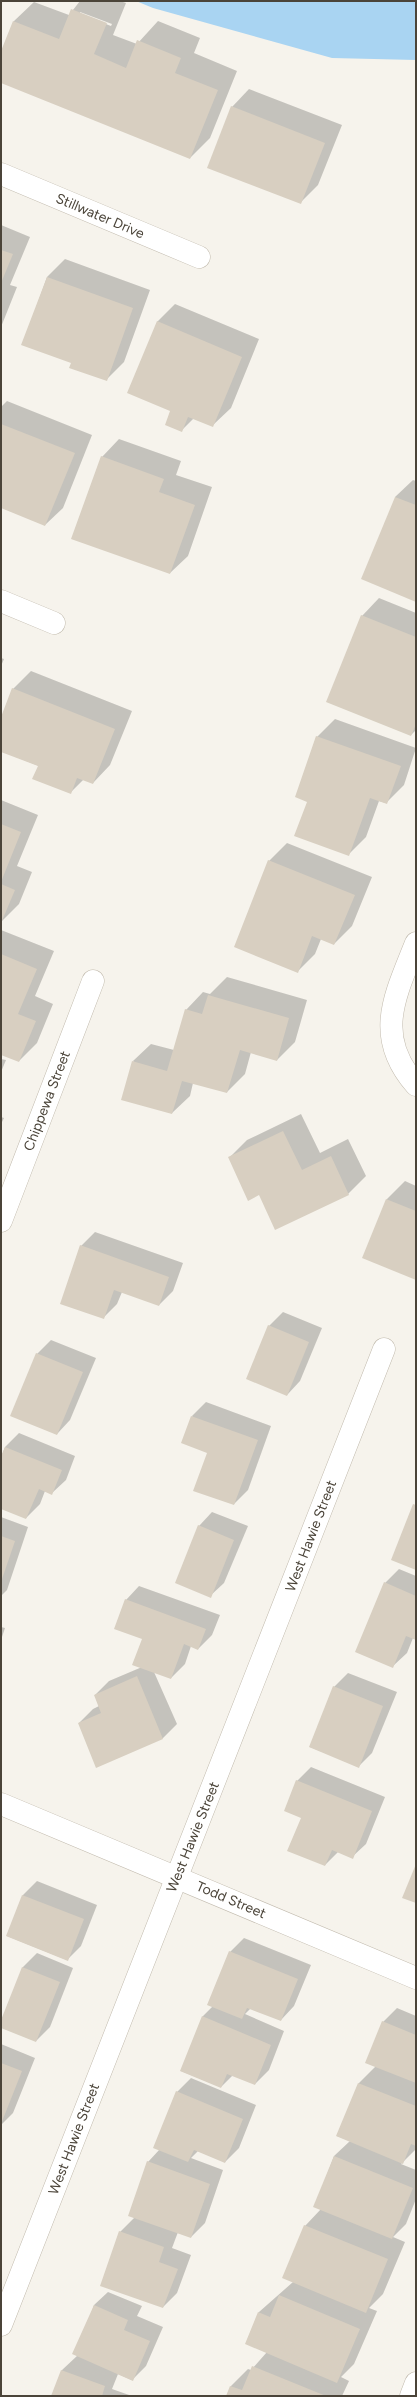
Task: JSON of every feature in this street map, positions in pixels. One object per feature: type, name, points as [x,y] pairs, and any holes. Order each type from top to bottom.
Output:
[{"type":"street","name":"Stillwater Drive","points":[[1,174],[199,257]]},
{"type":"street","points":[[1,601],[54,623]]},
{"type":"street","points":[[416,943],[394,998],[390,1023],[393,1048],[403,1071],[416,1085]]},
{"type":"street","name":"Chippewa Street","points":[[1,1221],[93,981]]},
{"type":"street","name":"West Hawie Street","points":[[1,2325],[384,1350]]},
{"type":"street","name":"Todd Street","points":[[1,1804],[416,1978]]},
{"type":"street","points":[[411,2396],[416,2383]]},
{"type":"water","points":[[136,1],[416,1],[416,60],[332,58],[153,8]]},
{"type":"building","points":[[71,9],[107,23],[94,54],[126,68],[137,40],[181,58],[175,73],[218,90],[190,159],[1,83],[1,51],[13,21],[59,39]]},
{"type":"building","points":[[231,106],[325,143],[301,204],[207,168]]},
{"type":"building","points":[[1,250],[13,254],[1,283]]},
{"type":"building","points":[[47,277],[133,308],[107,381],[69,368],[71,363],[21,345]]},
{"type":"building","points":[[157,321],[242,357],[213,427],[188,417],[182,432],[165,425],[170,411],[127,393]]},
{"type":"building","points":[[1,424],[75,453],[45,526],[1,508]]},
{"type":"building","points":[[101,456],[164,479],[159,492],[195,505],[170,574],[71,539]]},
{"type":"building","points":[[395,497],[416,505],[416,602],[361,579]]},
{"type":"building","points":[[361,615],[416,637],[416,724],[411,736],[326,702]]},
{"type":"building","points":[[12,688],[115,729],[93,784],[77,778],[71,794],[32,779],[38,766],[1,752],[1,717]]},
{"type":"building","points":[[316,736],[401,766],[387,804],[370,798],[349,856],[294,836],[307,802],[295,797]]},
{"type":"building","points":[[1,824],[21,832],[1,882]]},
{"type":"building","points":[[268,860],[355,895],[334,945],[312,936],[298,973],[234,947]]},
{"type":"building","points":[[1,884],[15,890],[1,923]]},
{"type":"building","points":[[1,954],[37,969],[18,1014],[36,1021],[19,1062],[1,1055]]},
{"type":"building","points":[[208,995],[289,1018],[277,1061],[240,1050],[227,1093],[182,1081],[172,1114],[121,1100],[132,1061],[167,1071],[185,1009],[202,1014]]},
{"type":"building","points":[[283,1131],[302,1170],[331,1156],[349,1195],[275,1230],[259,1195],[248,1201],[228,1157]]},
{"type":"building","points":[[386,1199],[416,1211],[416,1280],[362,1258]]},
{"type":"building","points":[[80,1245],[169,1277],[159,1306],[114,1290],[104,1319],[60,1304]]},
{"type":"building","points":[[268,1325],[309,1342],[287,1396],[246,1379]]},
{"type":"building","points":[[36,1353],[83,1372],[57,1435],[10,1416]]},
{"type":"building","points":[[191,1416],[258,1440],[234,1505],[193,1491],[207,1453],[181,1443]]},
{"type":"building","points":[[5,1447],[62,1470],[52,1495],[39,1489],[26,1519],[1,1509],[1,1456]]},
{"type":"building","points":[[413,1504],[416,1505],[416,1570],[391,1560]]},
{"type":"building","points":[[198,1525],[234,1540],[211,1598],[175,1583]]},
{"type":"building","points":[[1,1536],[15,1541],[1,1582]]},
{"type":"building","points":[[384,1582],[416,1596],[416,1640],[406,1636],[393,1668],[355,1652]]},
{"type":"building","points":[[125,1599],[206,1629],[198,1650],[184,1644],[171,1679],[132,1665],[142,1639],[114,1629]]},
{"type":"building","points":[[137,1676],[163,1739],[96,1768],[78,1723],[101,1713],[94,1695]]},
{"type":"building","points":[[333,1686],[383,1706],[359,1768],[309,1747]]},
{"type":"building","points":[[296,1780],[372,1811],[353,1859],[332,1850],[325,1866],[287,1851],[301,1818],[284,1811]]},
{"type":"building","points":[[416,1864],[416,1903],[402,1898]]},
{"type":"building","points":[[22,1895],[84,1919],[68,1961],[6,1936]]},
{"type":"building","points":[[229,1951],[298,1979],[281,2021],[247,2008],[242,2019],[207,2005]]},
{"type":"building","points":[[22,1967],[60,1982],[36,2042],[1,2028],[1,2020]]},
{"type":"building","points":[[202,2016],[271,2045],[255,2085],[227,2074],[221,2088],[180,2071]]},
{"type":"building","points":[[382,2021],[416,2035],[416,2083],[365,2063]]},
{"type":"building","points":[[1,2063],[22,2071],[1,2124]]},
{"type":"building","points":[[358,2083],[416,2106],[416,2146],[411,2144],[403,2164],[336,2136]]},
{"type":"building","points":[[176,2091],[243,2119],[225,2163],[194,2150],[188,2162],[153,2148]]},
{"type":"building","points":[[334,2156],[413,2188],[392,2239],[313,2207]]},
{"type":"building","points":[[147,2161],[210,2184],[191,2238],[128,2216]]},
{"type":"building","points":[[304,2225],[388,2259],[366,2313],[282,2278]]},
{"type":"building","points":[[119,2231],[164,2247],[159,2262],[178,2269],[163,2308],[100,2286]]},
{"type":"building","points":[[279,2295],[360,2329],[337,2383],[245,2344],[258,2312],[270,2317]]},
{"type":"building","points":[[94,2305],[128,2320],[124,2330],[150,2341],[133,2381],[72,2354]]},
{"type":"building","points":[[252,2366],[326,2396],[226,2396],[230,2386],[242,2390]]},
{"type":"building","points":[[61,2370],[105,2386],[102,2396],[51,2396]]}]
